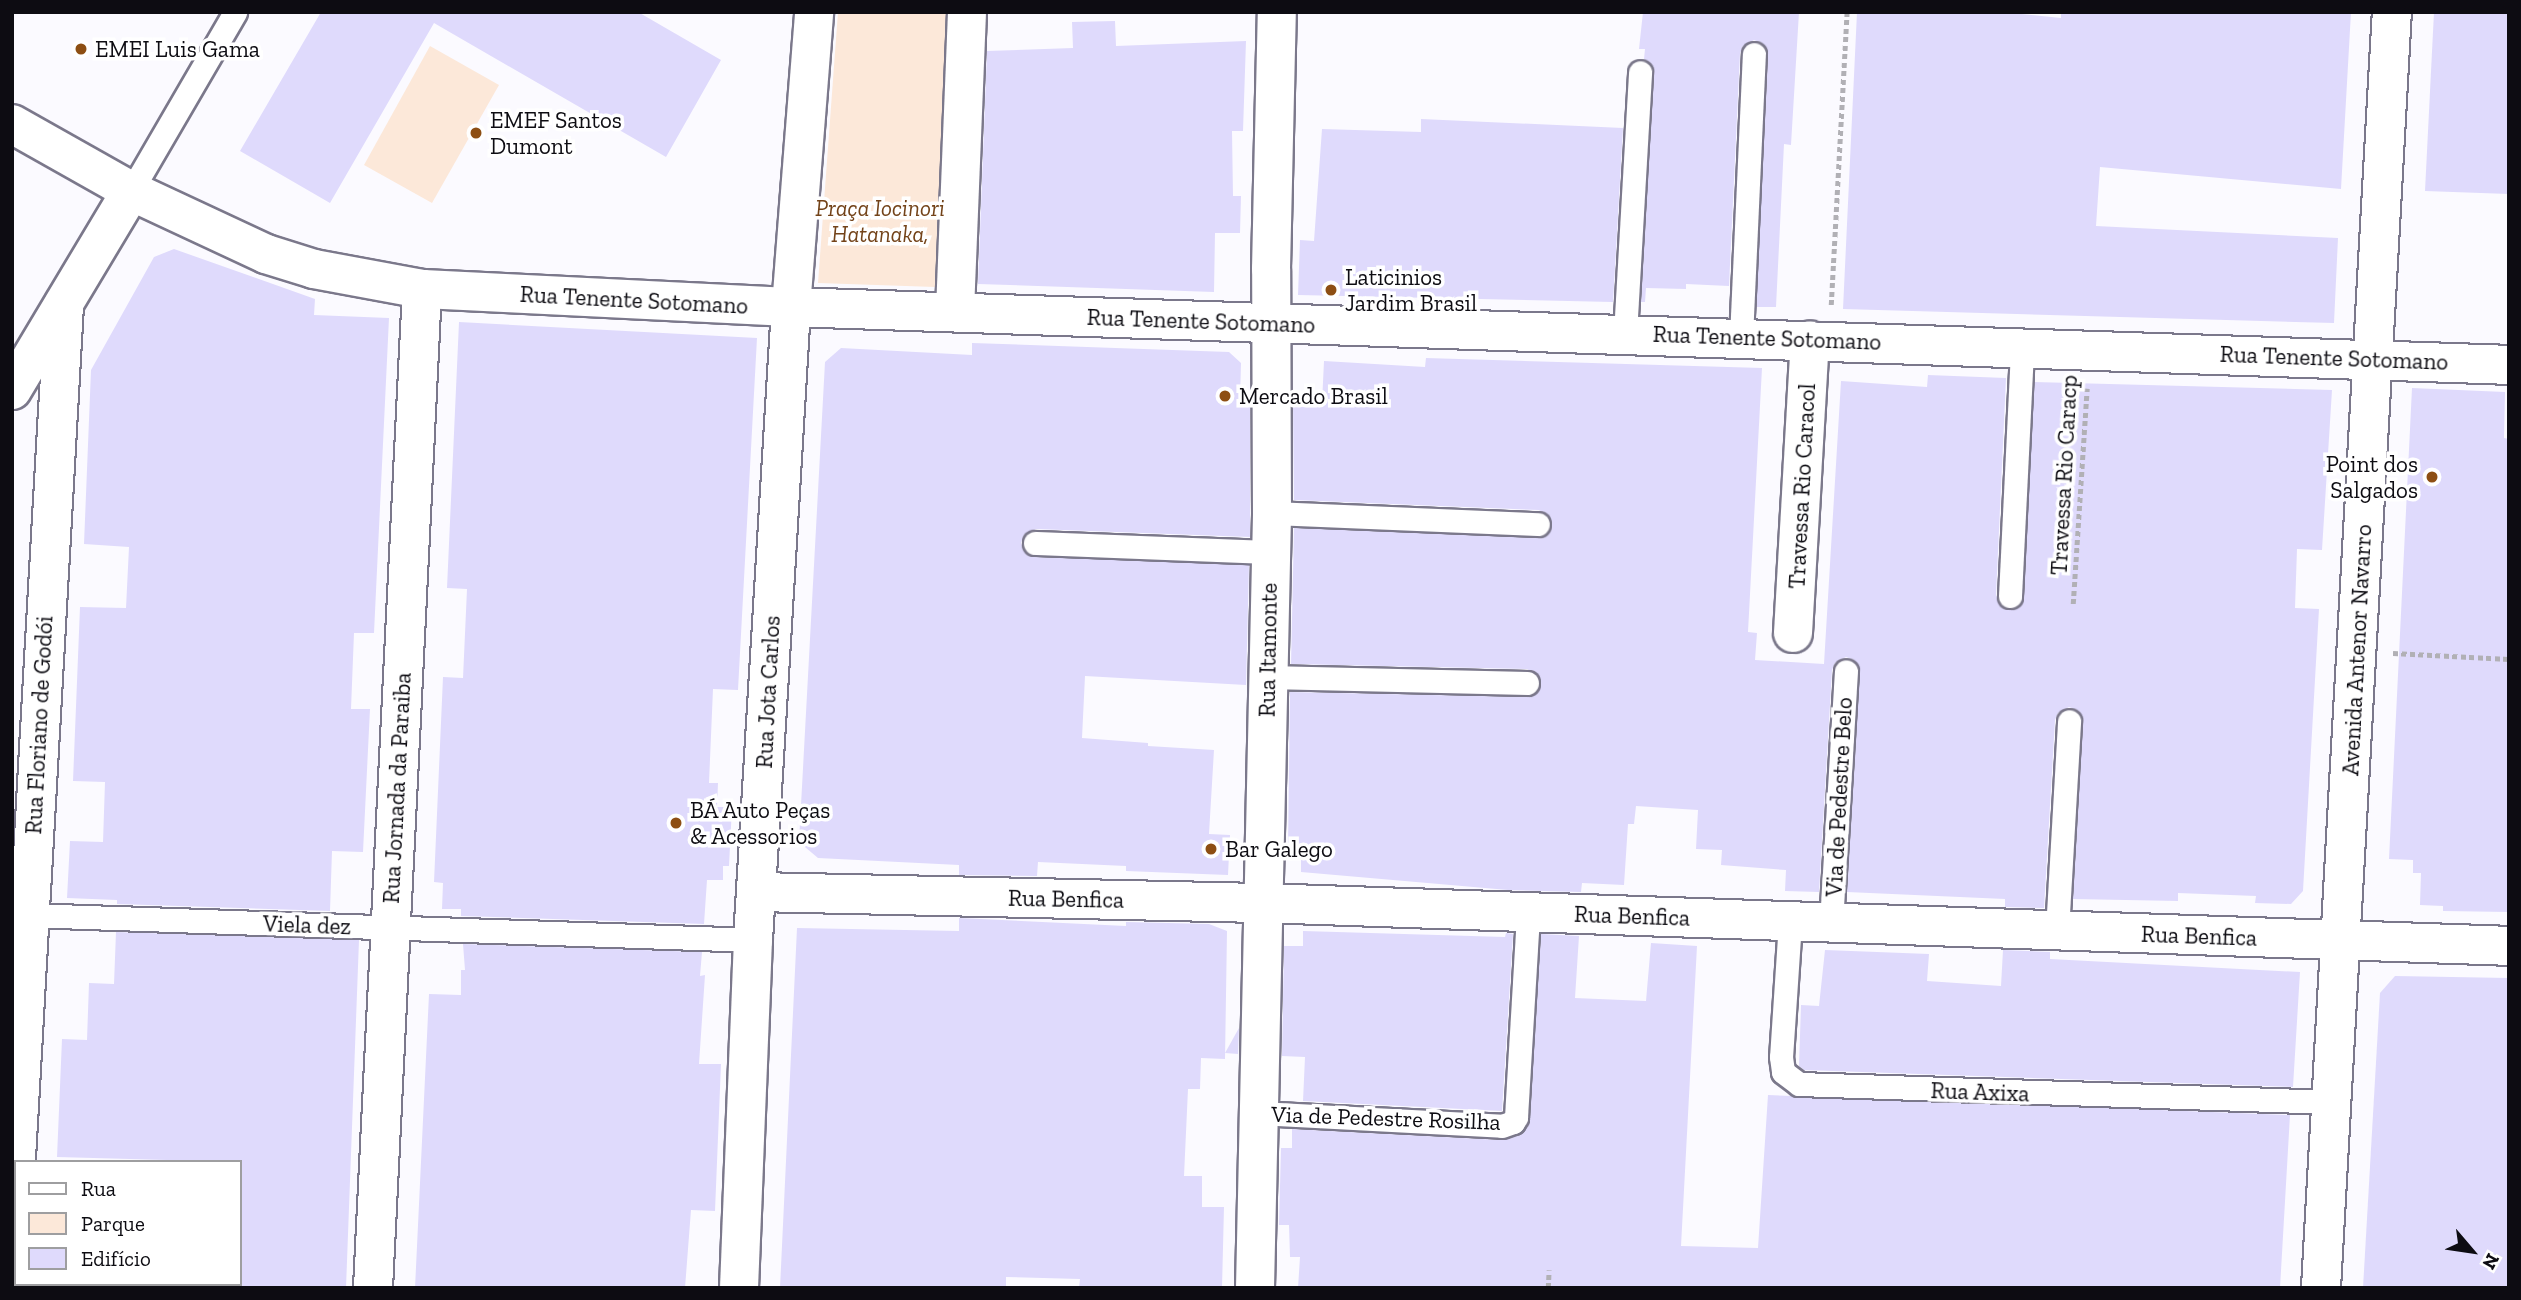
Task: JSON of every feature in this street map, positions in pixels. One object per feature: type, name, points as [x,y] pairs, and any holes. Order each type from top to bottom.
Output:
[{"type":"street","name":"Rua Jota Carlos","points":[[739,1288],[753,940],[791,307],[814,12]]},
{"type":"street","points":[[955,311],[967,12]]},
{"type":"street","name":"Rua Itamonte","points":[[1255,1288],[1272,513],[1271,324],[1277,12]]},
{"type":"street","name":"Avenida Antenor Navarro","points":[[2321,1288],[2392,12]]},
{"type":"street","name":"Rua Tenente Sotomano","points":[[12,124],[131,191],[266,254],[314,269],[422,289],[791,307],[2509,365]]},
{"type":"street","points":[[12,390],[131,191]]},
{"type":"street","name":"Rua Jornada da Paraiba","points":[[373,1288],[422,289]]},
{"type":"street","name":"Rua Floriano de Godói","points":[[16,1160],[64,304]]},
{"type":"street","name":"Travessa Rio Caracol","points":[[1793,633],[1819,340]]},
{"type":"street","name":"Rua Benfica","points":[[756,892],[1262,903],[2509,946]]},
{"type":"street","name":"Rua Floriano de Godói","points":[[12,1229],[14,1190]]},
{"type":"lane","points":[[131,191],[235,12]]},
{"type":"lane","points":[[1741,338],[1754,54]]},
{"type":"lane","points":[[1625,334],[1640,72]]},
{"type":"lane","points":[[2010,596],[2022,347]]},
{"type":"lane","points":[[1272,513],[1538,524]]},
{"type":"lane","points":[[1035,544],[1270,552]]},
{"type":"lane","name":"Via de Pedestre Belo","points":[[1831,923],[1846,671]]},
{"type":"lane","points":[[1268,677],[1527,683]]},
{"type":"lane","points":[[2057,931],[2069,721]]},
{"type":"lane","name":"Via de Pedestre Rosilha","points":[[1258,1113],[1510,1125],[1516,1117],[1528,912]]},
{"type":"lane","name":"Viela dez","points":[[28,915],[753,940]]},
{"type":"lane","name":"Rua Axixa","points":[[1790,922],[1781,1057],[1783,1072],[1800,1084],[2332,1102]]},
{"type":"path","points":[[1819,340],[1847,12]]},
{"type":"path","name":"Travessa Rio Caracp","points":[[2073,604],[2089,349]]},
{"type":"path","points":[[2357,651],[2509,659]]},
{"type":"path","points":[[1548,1288],[1549,1270]]},
{"type":"green space","name":"Praça Iocinori Hatanaka,","points":[[838,12],[947,12],[935,287],[818,283]]},
{"type":"green space","points":[[430,46],[499,85],[432,203],[364,165]]},
{"type":"building","points":[[321,12],[638,12],[721,60],[666,157],[434,23],[330,203],[240,151]]},
{"type":"building","points":[[1643,12],[1799,12],[1791,145],[1784,144],[1776,307],[1756,307],[1768,55],[1762,43],[1754,40],[1743,46],[1740,53],[1729,286],[1686,284],[1686,289],[1646,288],[1645,302],[1641,302],[1654,73],[1652,65],[1644,59],[1645,49],[1639,49]]},
{"type":"building","points":[[1857,12],[2002,12],[2061,18],[2061,12],[2351,12],[2341,189],[2100,167],[2096,226],[2338,238],[2334,323],[1843,309]]},
{"type":"building","points":[[2434,12],[2509,12],[2509,194],[2425,191]]},
{"type":"building","points":[[1115,21],[1116,46],[1246,41],[1243,131],[1232,131],[1233,196],[1241,196],[1240,233],[1215,233],[1214,292],[978,284],[987,51],[1073,48],[1072,22]]},
{"type":"building","points":[[1421,119],[1623,128],[1613,302],[1298,295],[1300,240],[1314,241],[1322,129],[1421,132]]},
{"type":"building","points":[[174,249],[315,299],[314,315],[389,318],[374,633],[354,633],[351,709],[370,709],[363,852],[332,851],[330,911],[117,904],[117,900],[67,898],[70,841],[103,842],[105,782],[73,781],[80,607],[126,608],[129,547],[84,544],[91,370],[154,257]]},
{"type":"building","points":[[459,322],[757,338],[738,690],[713,689],[709,783],[718,783],[717,807],[732,807],[729,866],[723,866],[723,880],[707,880],[704,924],[461,916],[461,909],[442,909],[443,883],[434,882],[443,677],[463,678],[467,589],[447,588]]},
{"type":"building","points":[[972,343],[1229,352],[1241,363],[1240,398],[1250,399],[1250,537],[1036,529],[1024,535],[1021,543],[1027,554],[1034,557],[1249,565],[1246,685],[1085,676],[1082,738],[1214,750],[1209,834],[1230,835],[1228,875],[1126,871],[1126,866],[1038,862],[1037,876],[959,875],[959,865],[818,858],[799,842],[825,362],[841,348],[972,355]]},
{"type":"building","points":[[1426,358],[1762,368],[1748,632],[1757,633],[1755,660],[1824,664],[1841,381],[1927,387],[1928,375],[2006,378],[1996,595],[2002,607],[2010,610],[2021,604],[2024,597],[2034,382],[2332,390],[2322,550],[2297,549],[2295,608],[2319,609],[2303,891],[2291,904],[2255,903],[2256,896],[2178,893],[2178,901],[2073,899],[2083,722],[2077,710],[2069,707],[2058,713],[2055,720],[2044,908],[2005,907],[2005,899],[1847,892],[1860,672],[1854,660],[1846,657],[1835,663],[1832,670],[1819,892],[1785,891],[1786,870],[1721,865],[1722,850],[1696,849],[1698,810],[1636,806],[1634,824],[1628,824],[1624,885],[1582,883],[1581,892],[1508,890],[1301,872],[1301,849],[1288,848],[1290,692],[1527,697],[1534,695],[1541,684],[1539,676],[1527,669],[1291,664],[1294,528],[1537,538],[1550,531],[1550,517],[1539,510],[1294,500],[1293,402],[1322,403],[1324,361],[1425,367]]},
{"type":"building","points":[[2412,388],[2505,392],[2504,438],[2509,439],[2509,912],[2443,911],[2443,906],[2420,905],[2421,873],[2413,873],[2413,860],[2389,859]]},
{"type":"building","points":[[959,918],[1126,926],[1126,922],[1209,924],[1227,931],[1225,1059],[1201,1058],[1200,1089],[1188,1089],[1184,1176],[1202,1176],[1202,1207],[1224,1207],[1222,1288],[1079,1288],[1080,1279],[1006,1277],[1006,1288],[780,1288],[797,928],[959,931]]},
{"type":"building","points":[[1303,931],[1505,937],[1506,933],[1513,934],[1502,1111],[1303,1101],[1305,1057],[1282,1056],[1284,946],[1303,946]]},
{"type":"building","points":[[116,932],[359,940],[346,1288],[240,1288],[242,1160],[57,1157],[62,1039],[87,1040],[89,983],[114,984]]},
{"type":"building","points":[[1541,934],[1579,936],[1575,998],[1646,1001],[1651,943],[1697,946],[1681,1246],[1758,1248],[1768,1095],[2290,1115],[2280,1288],[1298,1288],[1300,1257],[1290,1257],[1289,1225],[1279,1225],[1281,1148],[1292,1148],[1292,1129],[1501,1140],[1525,1129],[1530,1118]]},
{"type":"building","points":[[463,944],[702,952],[700,976],[705,975],[699,1064],[721,1064],[715,1211],[691,1210],[685,1288],[415,1288],[429,994],[461,995],[461,970],[465,970]]},
{"type":"building","points":[[1825,950],[1929,954],[1927,981],[2001,986],[2003,950],[2050,952],[2050,959],[2300,972],[2293,1087],[1804,1070],[1799,1066],[1801,1005],[1819,1006]]},
{"type":"building","points":[[2395,976],[2509,978],[2509,1288],[2363,1288],[2380,993]]},
{"type":"building","points":[[1239,1028],[1238,1054],[1225,1053]]},
{"type":"place","name":"EMEI Luis Gama","points":[[81,49]]},
{"type":"place","name":"EMEF Santos Dumont","points":[[476,133]]},
{"type":"place","name":"Laticinios Jardim Brasil","points":[[1331,290]]},
{"type":"place","name":"Mercado Brasil","points":[[1225,396]]},
{"type":"place","name":"Point dos Salgados","points":[[2432,477]]},
{"type":"place","name":"BÁ Auto Peças & Acessorios","points":[[676,823]]},
{"type":"place","name":"Bar Galego","points":[[1211,849]]}]
